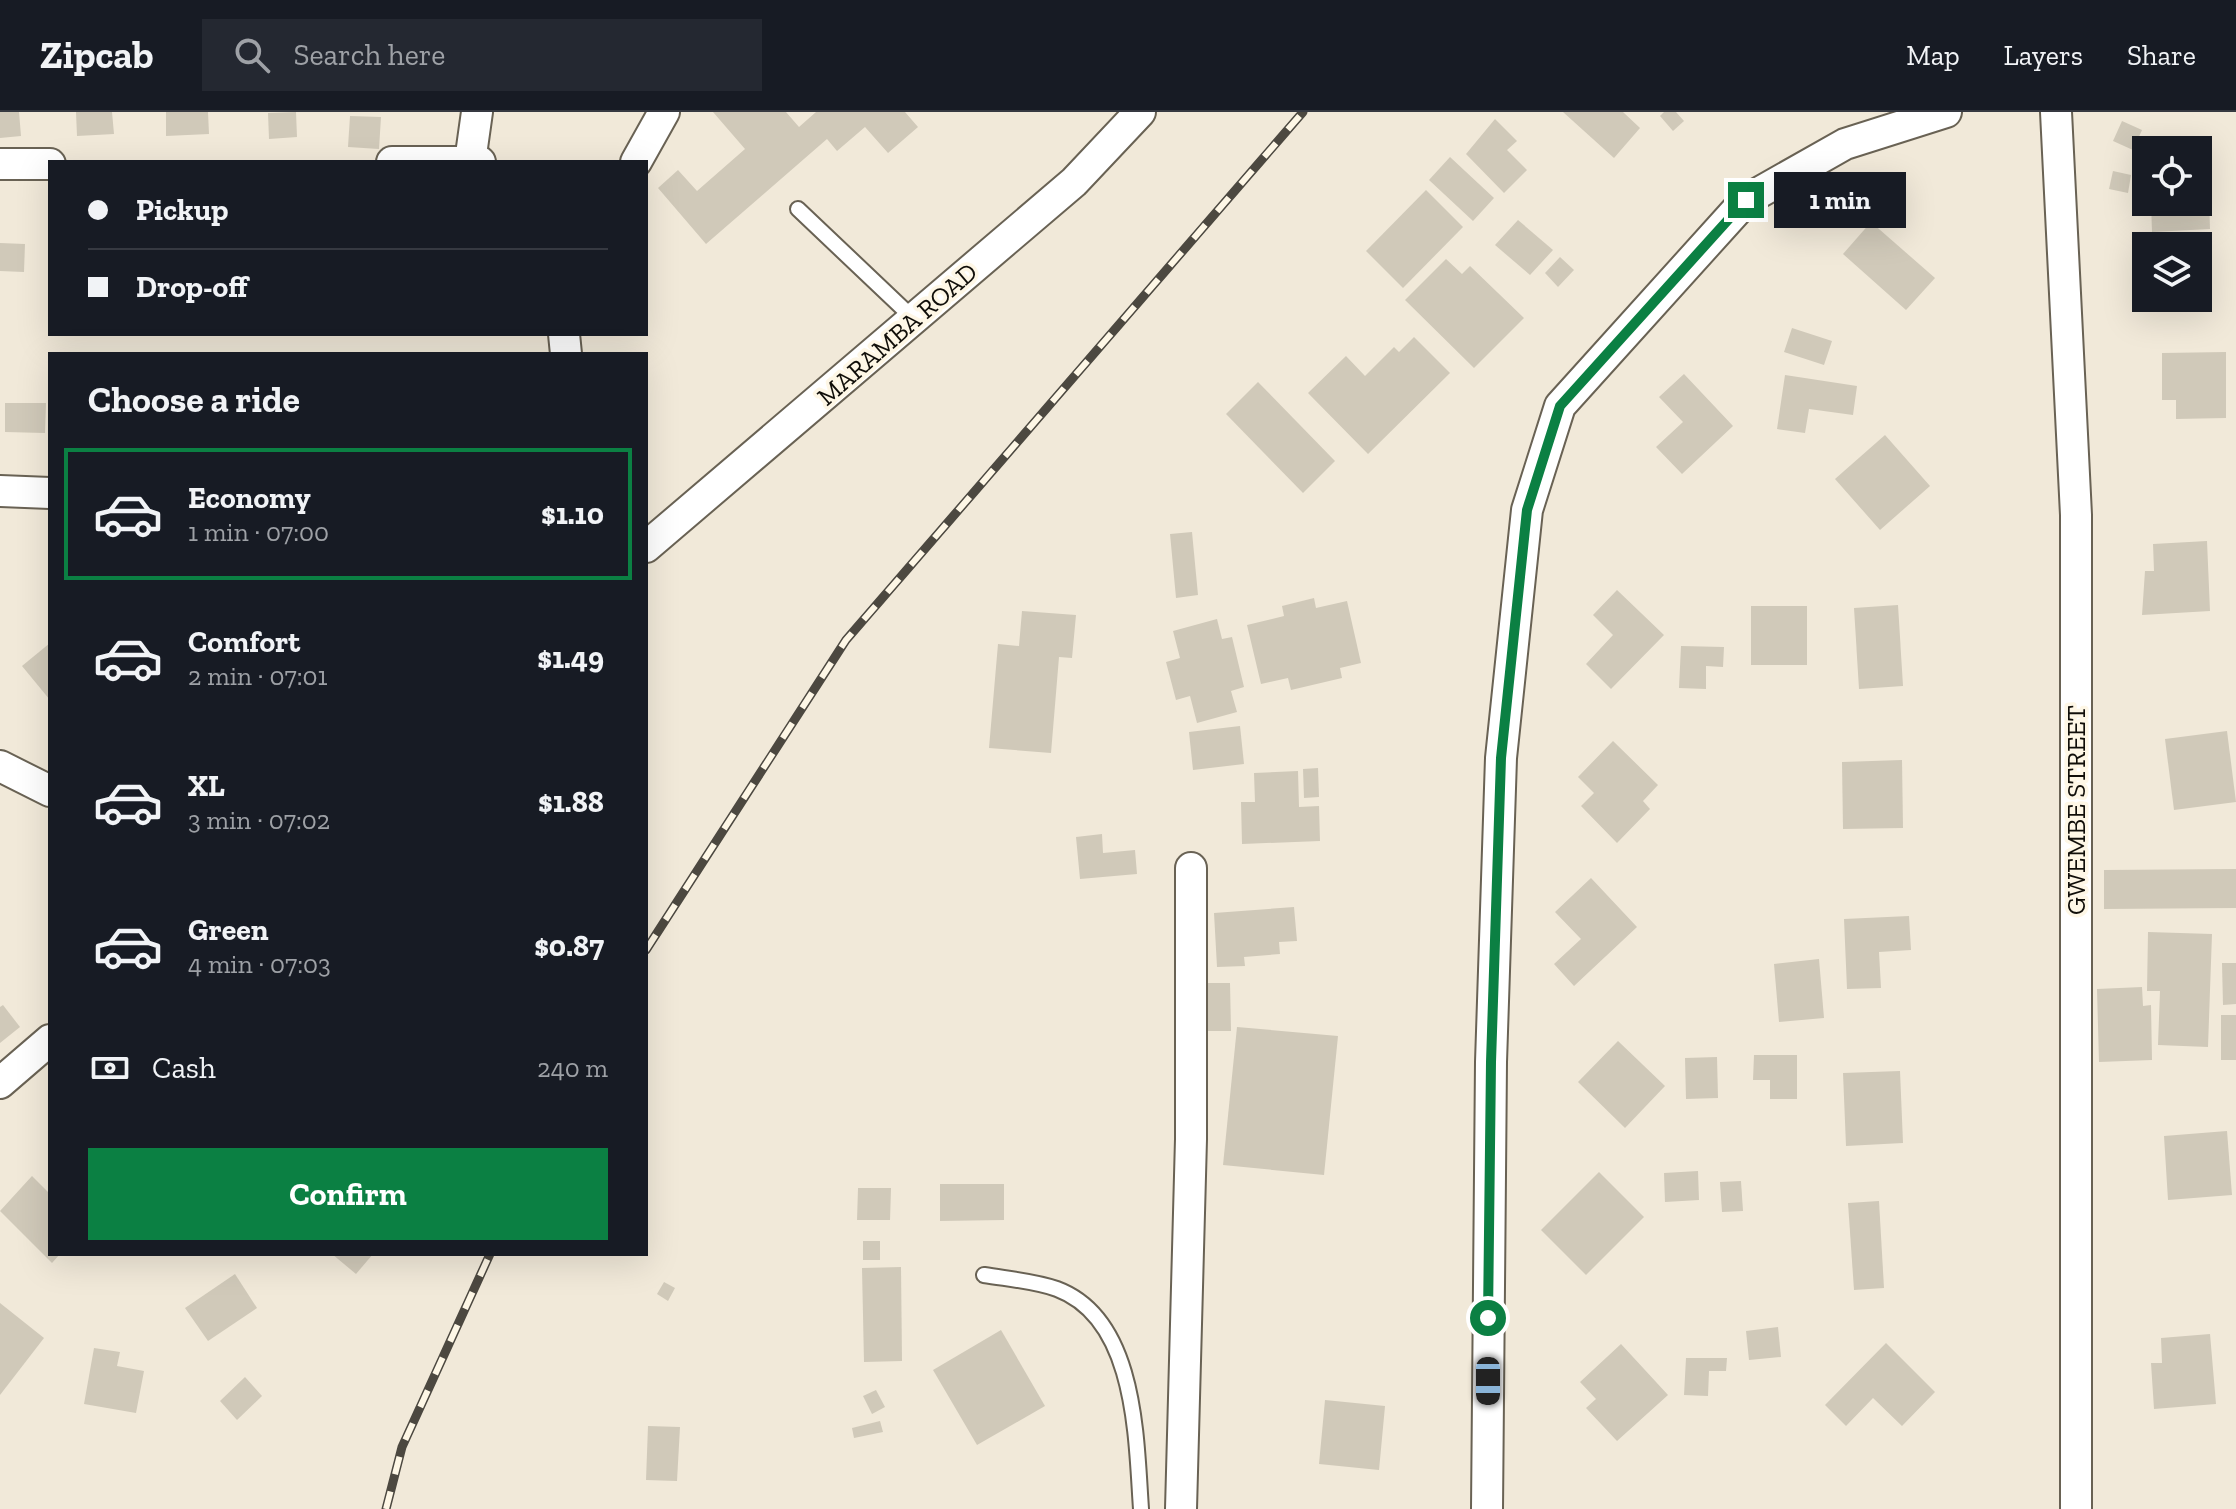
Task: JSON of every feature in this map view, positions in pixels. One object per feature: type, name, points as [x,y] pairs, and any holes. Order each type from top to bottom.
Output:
[{"type":"street","points":[[473,160],[477,112]]},
{"type":"street","points":[[637,160],[664,112]]},
{"type":"street","name":"MARAMBA ROAD","points":[[648,545],[1074,182],[1140,112]]},
{"type":"street","points":[[1487,1509],[1491,1062],[1501,758],[1527,510],[1560,406],[1746,200],[1845,144],[1946,112]]},
{"type":"street","name":"GWEMBE STREET","points":[[2056,112],[2076,515],[2076,1509]]},
{"type":"street","points":[[0,164],[48,164]]},
{"type":"street","points":[[0,491],[48,493]]},
{"type":"street","points":[[0,766],[48,790]]},
{"type":"street","points":[[1181,1509],[1191,1139],[1191,868]]},
{"type":"street","points":[[0,1083],[48,1042]]},
{"type":"lane","points":[[798,209],[915,320]]},
{"type":"lane","points":[[984,1275],[1057,1289],[1098,1318],[1110,1339],[1132,1400],[1141,1509]]},
{"type":"building","points":[[0,112],[19,112],[21,136],[0,138]]},
{"type":"building","points":[[76,112],[112,112],[114,134],[77,136]]},
{"type":"building","points":[[166,112],[208,112],[209,134],[166,136]]},
{"type":"building","points":[[296,112],[297,137],[269,139],[268,113]]},
{"type":"building","points":[[713,112],[786,112],[799,127],[816,112],[905,112],[918,127],[888,153],[865,127],[837,151],[827,139],[706,244],[658,188],[678,170],[697,191],[745,149]]},
{"type":"building","points":[[1563,112],[1623,112],[1640,128],[1614,158]]},
{"type":"building","points":[[1664,112],[1676,112],[1684,121],[1673,131],[1660,116]]},
{"type":"building","points":[[350,116],[381,117],[379,149],[348,147]]},
{"type":"building","points":[[1495,119],[1517,141],[1507,150],[1527,170],[1504,193],[1466,154]]},
{"type":"building","points":[[2122,121],[2142,130],[2139,136],[2132,136],[2132,150],[2113,141]]},
{"type":"building","points":[[1450,157],[1494,198],[1473,221],[1429,180]]},
{"type":"building","points":[[2113,171],[2131,175],[2128,193],[2109,189]]},
{"type":"building","points":[[1426,190],[1463,227],[1403,288],[1366,251]]},
{"type":"building","points":[[2151,216],[2210,216],[2210,229],[2152,232]]},
{"type":"building","points":[[1518,220],[1553,250],[1530,275],[1495,245]]},
{"type":"building","points":[[1871,222],[1935,278],[1906,310],[1843,254]]},
{"type":"building","points":[[0,243],[25,244],[24,272],[0,271]]},
{"type":"building","points":[[1560,257],[1574,270],[1558,287],[1545,273]]},
{"type":"building","points":[[1446,259],[1462,274],[1470,266],[1524,318],[1474,368],[1405,300]]},
{"type":"building","points":[[1792,328],[1832,341],[1824,365],[1784,352]]},
{"type":"building","points":[[1414,337],[1450,373],[1368,454],[1308,393],[1346,356],[1365,376],[1394,347],[1399,352]]},
{"type":"building","points":[[2226,352],[2226,418],[2176,419],[2176,400],[2162,400],[2162,353]]},
{"type":"building","points":[[1684,374],[1733,426],[1682,474],[1656,447],[1683,422],[1659,397]]},
{"type":"building","points":[[1785,375],[1857,386],[1853,415],[1809,409],[1805,433],[1777,429]]},
{"type":"building","points":[[1258,382],[1335,461],[1303,493],[1226,414]]},
{"type":"building","points":[[5,403],[46,403],[45,433],[5,432]]},
{"type":"building","points":[[1885,435],[1930,486],[1880,530],[1835,479]]},
{"type":"building","points":[[1192,532],[1198,595],[1176,598],[1170,534]]},
{"type":"building","points":[[2207,541],[2210,611],[2142,615],[2145,571],[2154,571],[2153,544]]},
{"type":"building","points":[[1617,590],[1664,635],[1611,689],[1586,664],[1613,635],[1593,615]]},
{"type":"building","points":[[1314,598],[1316,608],[1347,601],[1361,663],[1340,668],[1342,678],[1291,690],[1288,678],[1261,684],[1247,625],[1284,616],[1282,606]]},
{"type":"building","points":[[1898,605],[1903,686],[1859,689],[1854,608]]},
{"type":"building","points":[[1751,606],[1807,606],[1807,665],[1751,665]]},
{"type":"building","points":[[1022,611],[1076,615],[1072,658],[1059,657],[1051,753],[989,748],[998,644],[1019,646]]},
{"type":"building","points":[[1217,619],[1222,639],[1232,637],[1244,687],[1231,691],[1237,712],[1197,723],[1190,696],[1176,700],[1166,662],[1180,658],[1173,631]]},
{"type":"building","points":[[48,645],[48,698],[22,666]]},
{"type":"building","points":[[1681,646],[1724,647],[1723,667],[1706,666],[1706,689],[1679,688]]},
{"type":"building","points":[[1240,726],[1244,764],[1193,770],[1189,732]]},
{"type":"building","points":[[2227,731],[2236,802],[2174,810],[2165,739]]},
{"type":"building","points":[[1613,741],[1658,785],[1643,801],[1650,809],[1617,843],[1581,806],[1594,793],[1578,777]]},
{"type":"building","points":[[1902,760],[1903,828],[1843,829],[1842,762]]},
{"type":"building","points":[[1318,768],[1319,797],[1304,798],[1303,769]]},
{"type":"building","points":[[1298,771],[1299,807],[1319,806],[1320,841],[1242,844],[1241,802],[1255,802],[1254,773]]},
{"type":"building","points":[[1102,834],[1103,853],[1135,850],[1137,874],[1080,879],[1076,837]]},
{"type":"building","points":[[2236,869],[2236,908],[2104,909],[2104,870]]},
{"type":"building","points":[[1591,878],[1637,927],[1574,986],[1554,964],[1581,939],[1555,912]]},
{"type":"building","points":[[1294,907],[1297,941],[1279,942],[1280,954],[1244,957],[1245,966],[1217,967],[1214,913]]},
{"type":"building","points":[[1909,916],[1911,950],[1879,952],[1881,988],[1847,989],[1844,919]]},
{"type":"building","points":[[2148,932],[2212,934],[2208,1047],[2158,1045],[2160,991],[2147,991]]},
{"type":"building","points":[[1819,959],[1824,1018],[1779,1022],[1774,964]]},
{"type":"building","points":[[2222,963],[2236,963],[2236,1004],[2223,1005]]},
{"type":"building","points":[[1202,983],[1230,983],[1231,1031],[1202,1031]]},
{"type":"building","points":[[2142,987],[2143,1006],[2151,1005],[2152,1060],[2099,1062],[2097,989]]},
{"type":"building","points":[[3,1005],[20,1027],[0,1043],[0,1007]]},
{"type":"building","points":[[2221,1015],[2236,1015],[2236,1060],[2221,1060]]},
{"type":"building","points":[[1237,1027],[1338,1036],[1324,1175],[1223,1165]]},
{"type":"building","points":[[1618,1041],[1665,1086],[1625,1128],[1578,1082]]},
{"type":"building","points":[[1754,1055],[1797,1055],[1797,1099],[1770,1099],[1770,1080],[1753,1080]]},
{"type":"building","points":[[1717,1057],[1718,1098],[1686,1099],[1685,1058]]},
{"type":"building","points":[[1900,1071],[1903,1143],[1846,1146],[1843,1073]]},
{"type":"building","points":[[2227,1131],[2232,1195],[2168,1200],[2164,1136]]},
{"type":"building","points":[[1698,1171],[1699,1200],[1665,1202],[1664,1173]]},
{"type":"building","points":[[1599,1172],[1644,1217],[1586,1275],[1541,1230]]},
{"type":"building","points":[[32,1176],[48,1192],[48,1256],[58,1256],[52,1263],[0,1211]]},
{"type":"building","points":[[1741,1181],[1743,1211],[1722,1212],[1720,1182]]},
{"type":"building","points":[[940,1184],[1004,1184],[1004,1220],[940,1221]]},
{"type":"building","points":[[858,1188],[891,1188],[890,1220],[857,1220]]},
{"type":"building","points":[[1879,1201],[1884,1288],[1854,1290],[1848,1203]]},
{"type":"building","points":[[863,1241],[880,1241],[880,1260],[863,1260]]},
{"type":"building","points":[[334,1256],[371,1256],[356,1274]]},
{"type":"building","points":[[901,1267],[902,1361],[864,1362],[862,1268]]},
{"type":"building","points":[[235,1274],[257,1308],[208,1341],[185,1308]]},
{"type":"building","points":[[664,1282],[675,1288],[668,1301],[657,1294]]},
{"type":"building","points":[[0,1303],[44,1338],[0,1395]]},
{"type":"building","points":[[1778,1327],[1781,1357],[1749,1360],[1746,1331]]},
{"type":"building","points":[[1001,1330],[1045,1406],[977,1445],[933,1370]]},
{"type":"building","points":[[2210,1334],[2216,1404],[2154,1409],[2151,1363],[2162,1363],[2161,1338]]},
{"type":"building","points":[[1886,1343],[1935,1392],[1902,1426],[1873,1398],[1846,1426],[1825,1405]]},
{"type":"building","points":[[1621,1344],[1668,1395],[1617,1441],[1586,1408],[1596,1399],[1580,1382]]},
{"type":"building","points":[[94,1348],[120,1352],[117,1366],[144,1371],[136,1413],[84,1404]]},
{"type":"building","points":[[1686,1358],[1727,1358],[1726,1371],[1709,1371],[1708,1396],[1684,1395]]},
{"type":"building","points":[[245,1377],[262,1396],[237,1420],[220,1401]]},
{"type":"building","points":[[876,1390],[885,1407],[872,1414],[863,1396]]},
{"type":"building","points":[[1325,1400],[1385,1406],[1379,1470],[1319,1464]]},
{"type":"building","points":[[880,1421],[883,1432],[854,1438],[852,1428]]},
{"type":"building","points":[[648,1426],[680,1427],[677,1481],[646,1480]]},
{"type":"railway","points":[[648,947],[846,640],[1303,112]]},
{"type":"railway","points":[[386,1509],[402,1447],[489,1256]]},
{"type":"route","points":[[1488,1318],[1491,1062],[1501,758],[1527,510],[1560,406],[1746,200]]}]
